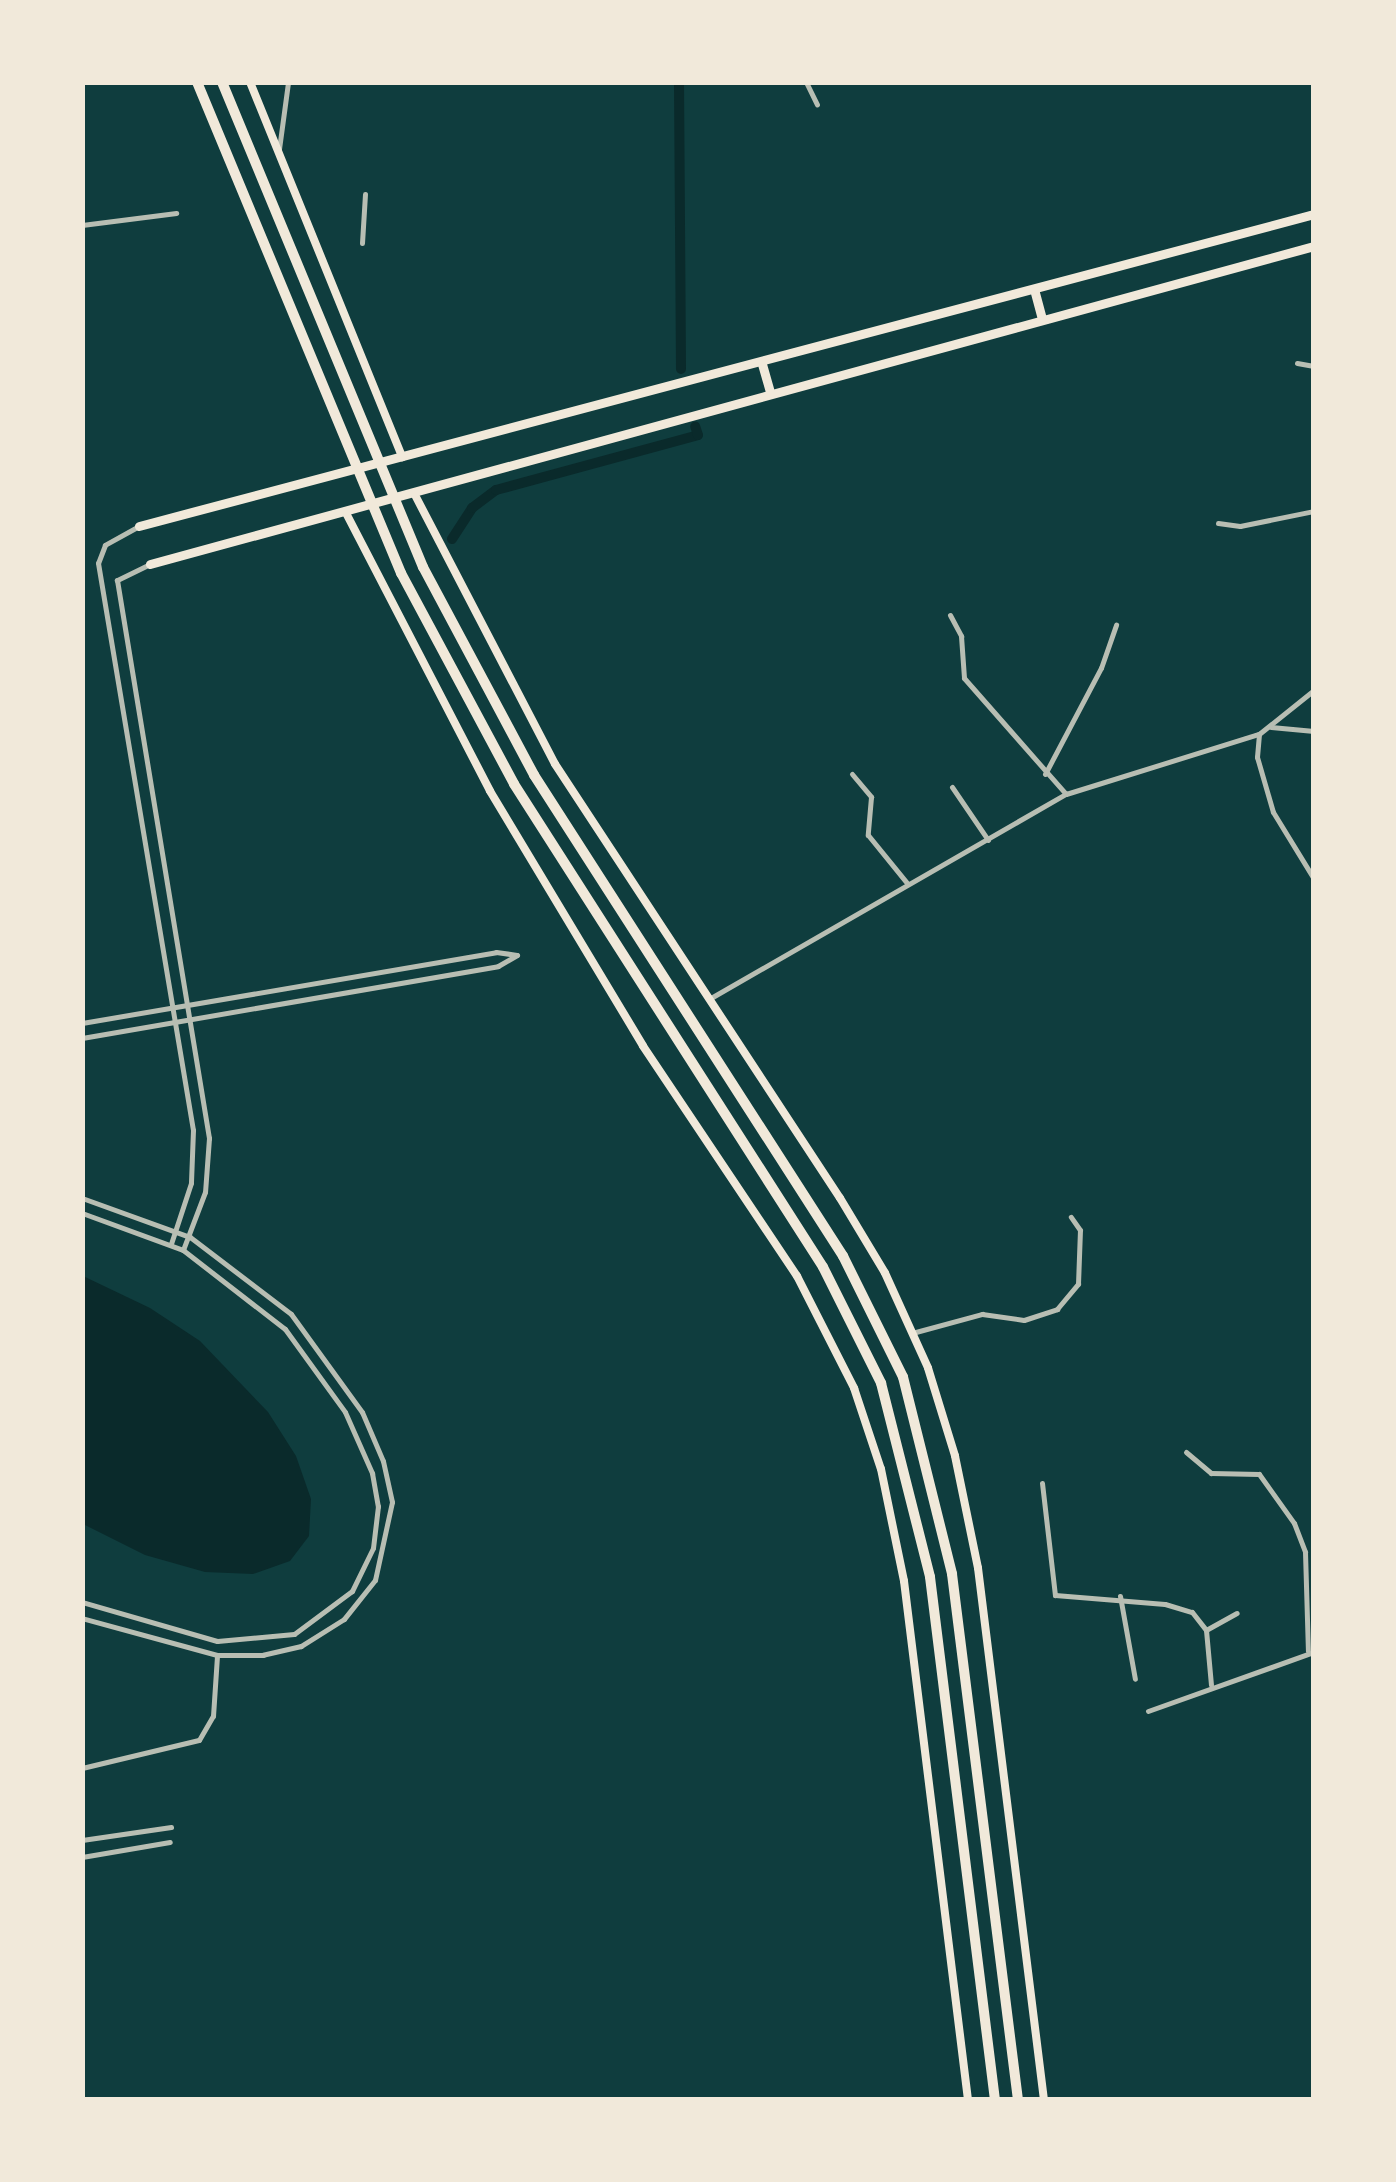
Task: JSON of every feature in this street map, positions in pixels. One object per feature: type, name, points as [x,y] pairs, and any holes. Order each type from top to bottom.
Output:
[{"type":"highway","points":[[198,82],[401,574],[514,784],[823,1267],[882,1384],[930,1577],[995,2100]]},
{"type":"highway","points":[[222,82],[422,566],[534,776],[842,1256],[903,1377],[952,1574],[1018,2100]]},
{"type":"main road","points":[[250,82],[402,457]]},
{"type":"main road","points":[[138,526],[762,364],[1314,214]]},
{"type":"main road","points":[[150,564],[415,495],[770,392],[1314,246]]},
{"type":"main road","points":[[1034,289],[1042,318]]},
{"type":"main road","points":[[762,364],[770,392]]},
{"type":"main road","points":[[415,495],[555,764],[849,1213],[912,1332],[956,1456],[978,1568],[1044,2100]]},
{"type":"main road","points":[[346,513],[490,791],[643,1046],[797,1276],[854,1388],[880,1469],[904,1581],[968,2100]]},
{"type":"street","points":[[278,153],[288,82]]},
{"type":"street","points":[[806,82],[816,104]]},
{"type":"street","points":[[362,242],[365,194]]},
{"type":"street","points":[[82,225],[176,213]]},
{"type":"street","points":[[1297,363],[1314,366]]},
{"type":"street","points":[[1218,522],[1240,526],[1314,511]]},
{"type":"street","points":[[138,526],[106,545],[98,563],[194,1149],[177,1230],[170,1244]]},
{"type":"street","points":[[150,564],[117,580],[210,1149],[190,1237],[183,1250]]},
{"type":"street","points":[[950,615],[961,636],[964,678],[1066,794]]},
{"type":"street","points":[[1045,774],[1102,668],[1116,625]]},
{"type":"street","points":[[709,1000],[1066,794],[1259,734],[1314,690]]},
{"type":"street","points":[[1268,727],[1314,731]]},
{"type":"street","points":[[1259,734],[1257,757],[1273,812],[1314,878]]},
{"type":"street","points":[[852,774],[872,799],[868,835],[907,883]]},
{"type":"street","points":[[952,787],[988,840]]},
{"type":"street","points":[[82,1023],[496,952],[517,955],[498,966],[82,1038]]},
{"type":"street","points":[[82,1198],[177,1230],[270,1294],[337,1371],[376,1442],[392,1502],[384,1562],[357,1606],[301,1646],[263,1656],[218,1655],[82,1618]]},
{"type":"street","points":[[82,1213],[183,1250],[260,1305],[325,1379],[368,1463],[378,1506],[369,1560],[347,1597],[305,1630],[245,1642],[162,1630],[82,1602]]},
{"type":"street","points":[[912,1332],[982,1314],[1024,1320],[1057,1309],[1078,1284],[1080,1230],[1071,1217]]},
{"type":"street","points":[[325,1379],[337,1371]]},
{"type":"street","points":[[1148,1711],[1310,1652],[1305,1552],[1294,1523],[1259,1474],[1211,1473],[1186,1452]]},
{"type":"street","points":[[1042,1483],[1055,1595],[1120,1596],[1183,1608],[1206,1630],[1211,1685]]},
{"type":"street","points":[[1120,1596],[1135,1679]]},
{"type":"street","points":[[347,1597],[357,1606]]},
{"type":"street","points":[[1206,1630],[1238,1613]]},
{"type":"street","points":[[82,1768],[198,1740],[214,1716],[218,1655]]},
{"type":"street","points":[[82,1840],[171,1827]]},
{"type":"street","points":[[82,1856],[170,1842]]},
{"type":"water","points":[[83,1276],[150,1308],[200,1341],[268,1412],[296,1456],[311,1499],[309,1536],[290,1561],[253,1574],[205,1572],[145,1555],[83,1524]]},
{"type":"waterway","points":[[679,82],[681,369]]},
{"type":"waterway","points":[[452,539],[472,508],[496,490],[698,435],[695,426]]}]
